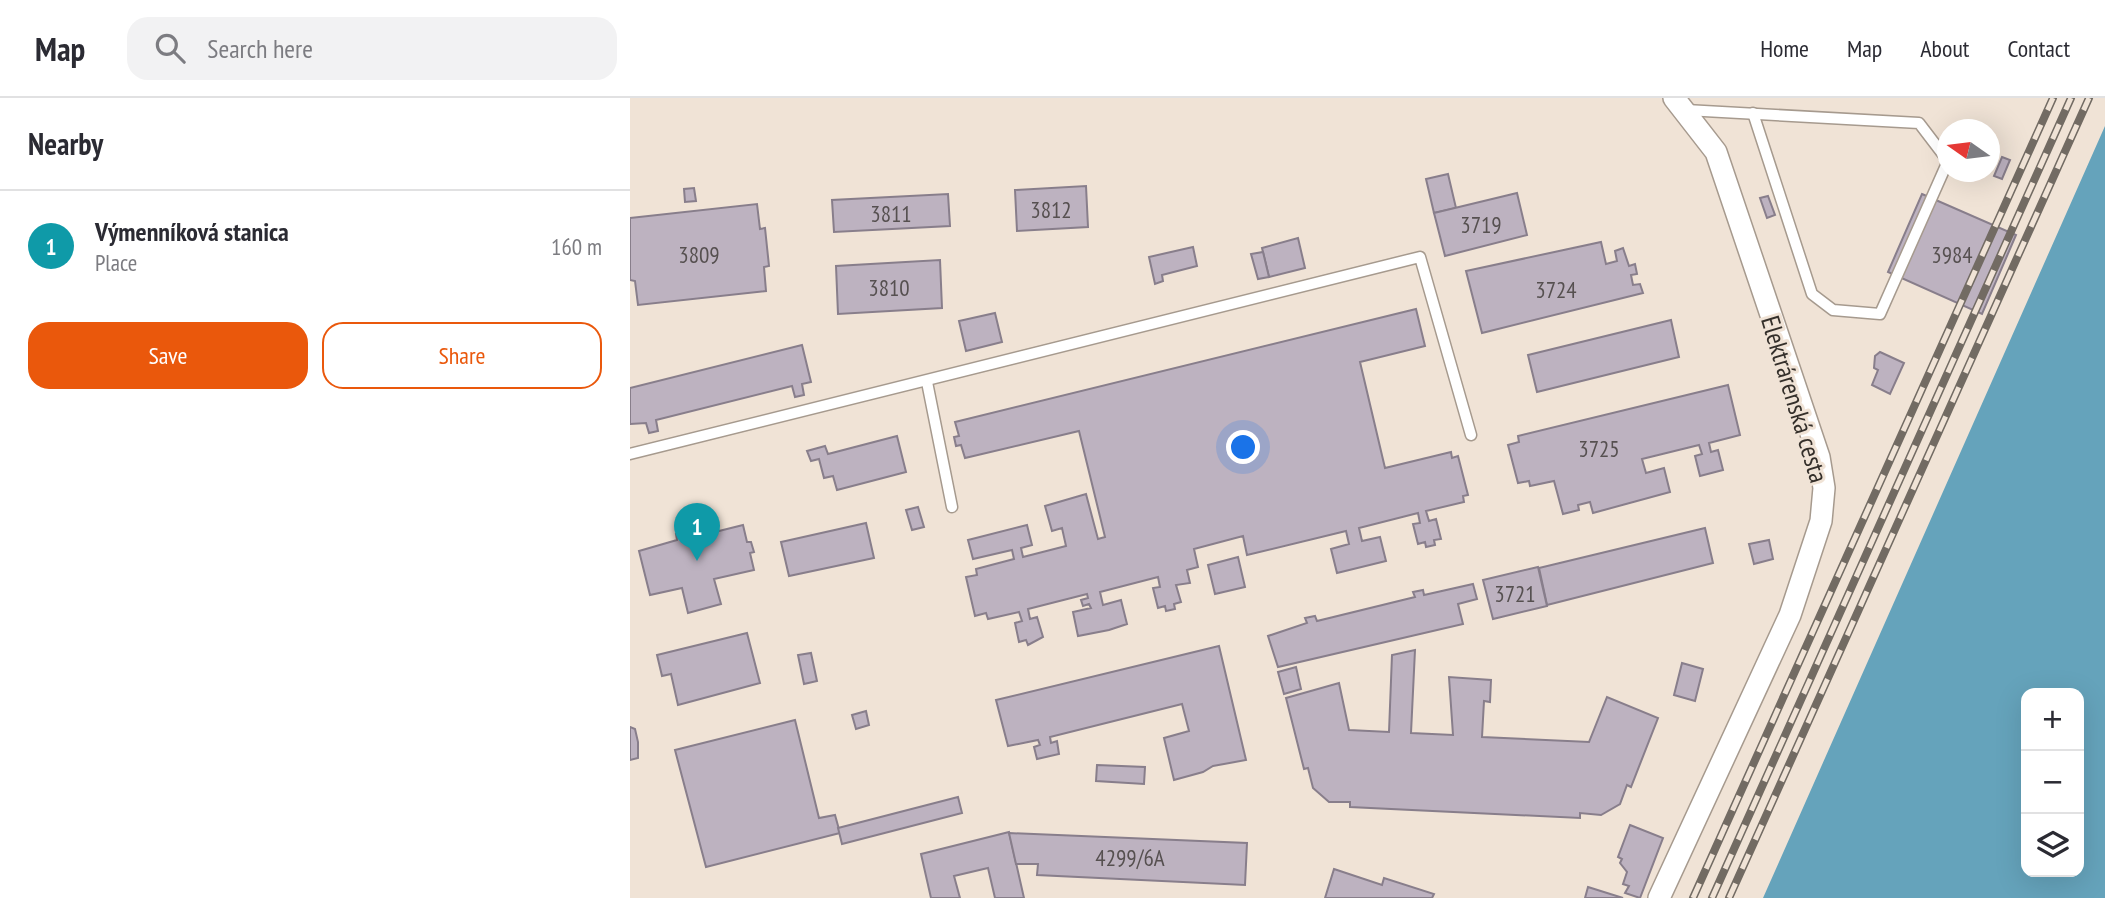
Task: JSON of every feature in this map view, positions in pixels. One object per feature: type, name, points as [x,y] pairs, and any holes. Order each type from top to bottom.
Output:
[{"type":"street","name":"Elektrárenská cesta","points":[[1659,898],[1790,615],[1821,521],[1825,488],[1819,457],[1716,152],[1680,104]]},
{"type":"lane","points":[[1680,104],[1753,113],[1919,123],[1937,147]]},
{"type":"lane","points":[[1753,113],[1812,294],[1833,310],[1880,314],[1939,182]]},
{"type":"lane","points":[[630,454],[1420,257],[1471,435]]},
{"type":"lane","points":[[927,382],[952,506]]},
{"type":"water","points":[[2105,126],[2105,898],[1763,898]]},
{"type":"building","points":[[2002,157],[2010,160],[2002,179],[2000,178]]},
{"type":"building","points":[[1448,174],[1456,208],[1434,213],[1426,179]]},
{"type":"building","points":[[1086,186],[1088,227],[1017,231],[1015,190]]},
{"type":"building","points":[[694,188],[696,201],[685,202],[684,189]]},
{"type":"building","points":[[1517,193],[1527,235],[1445,256],[1434,213]]},
{"type":"building","points":[[948,194],[950,226],[834,232],[832,200]]},
{"type":"building","points":[[1922,194],[2016,235],[1982,314],[1888,272]]},
{"type":"building","points":[[1768,196],[1775,215],[1767,218],[1760,198]]},
{"type":"building","points":[[757,204],[760,229],[765,228],[769,266],[764,267],[766,291],[638,305],[635,281],[630,280],[630,218]]},
{"type":"building","points":[[1298,238],[1305,268],[1269,277],[1262,248]]},
{"type":"building","points":[[1601,242],[1606,264],[1617,261],[1615,251],[1623,248],[1629,266],[1635,264],[1637,274],[1631,275],[1633,285],[1640,284],[1643,293],[1482,333],[1466,271]]},
{"type":"building","points":[[1193,247],[1197,266],[1162,275],[1163,281],[1155,284],[1149,257]]},
{"type":"building","points":[[1263,252],[1269,277],[1258,279],[1251,254]]},
{"type":"building","points":[[940,260],[942,308],[838,314],[836,266]]},
{"type":"building","points":[[1416,309],[1425,346],[1360,362],[1385,468],[1451,452],[1452,458],[1458,456],[1468,495],[1463,496],[1464,502],[1426,511],[1429,521],[1436,519],[1441,539],[1434,540],[1435,545],[1426,547],[1425,542],[1418,544],[1413,524],[1420,523],[1418,513],[1359,528],[1362,541],[1380,537],[1386,561],[1337,573],[1331,549],[1349,544],[1346,531],[1247,555],[1243,536],[1194,549],[1198,567],[1187,570],[1190,583],[1176,585],[1181,602],[1174,604],[1175,609],[1166,611],[1165,606],[1158,608],[1153,588],[1160,587],[1158,577],[1100,592],[1103,605],[1121,600],[1127,624],[1109,630],[1078,636],[1073,612],[1091,608],[1089,604],[1083,606],[1081,600],[1088,598],[1087,594],[1028,609],[1030,619],[1037,617],[1043,637],[1028,645],[1026,640],[1019,642],[1015,623],[1022,621],[1019,612],[988,619],[986,613],[975,616],[966,577],[977,575],[976,569],[1014,559],[1012,550],[973,559],[968,540],[1027,525],[1032,545],[1021,548],[1023,557],[1066,546],[1062,528],[1052,531],[1045,506],[1086,494],[1098,539],[1105,537],[1079,431],[965,458],[961,445],[956,446],[954,437],[959,436],[955,422]]},
{"type":"building","points":[[995,313],[1002,342],[966,351],[959,321]]},
{"type":"building","points":[[1671,320],[1679,357],[1537,392],[1528,355]]},
{"type":"building","points":[[802,345],[811,382],[802,384],[804,395],[795,397],[792,386],[656,420],[658,431],[649,433],[646,423],[630,424],[630,388]]},
{"type":"building","points":[[1880,352],[1904,363],[1890,394],[1872,385],[1878,370],[1874,368],[1875,356]]},
{"type":"building","points":[[1728,385],[1740,435],[1709,443],[1711,452],[1718,450],[1723,470],[1700,476],[1695,456],[1702,454],[1699,445],[1642,459],[1646,473],[1664,468],[1670,492],[1593,513],[1590,502],[1578,505],[1579,510],[1563,514],[1554,481],[1530,486],[1529,481],[1518,483],[1508,445],[1519,442],[1518,436]]},
{"type":"building","points":[[897,436],[906,472],[837,490],[833,476],[824,478],[819,459],[811,461],[807,451],[825,446],[828,454]]},
{"type":"building","points":[[918,507],[924,527],[912,530],[906,510]]},
{"type":"building","points":[[866,523],[874,558],[789,576],[781,542]]},
{"type":"building","points":[[694,524],[695,529],[710,526],[711,533],[743,525],[747,542],[751,542],[754,552],[750,553],[754,570],[714,579],[721,604],[688,613],[682,588],[650,595],[639,551],[677,540],[676,534],[682,532],[681,527]]},
{"type":"building","points":[[1705,528],[1713,563],[1547,605],[1539,568]]},
{"type":"building","points":[[1769,540],[1773,559],[1754,564],[1749,544]]},
{"type":"building","points":[[1238,557],[1245,587],[1215,594],[1208,565]]},
{"type":"building","points":[[1538,567],[1547,606],[1493,619],[1483,580]]},
{"type":"building","points":[[1473,584],[1477,599],[1458,604],[1463,624],[1278,667],[1268,636],[1307,623],[1305,618],[1315,616],[1317,621],[1415,597],[1413,592],[1423,590],[1424,595]]},
{"type":"building","points":[[747,633],[760,683],[678,705],[671,674],[662,676],[657,655]]},
{"type":"building","points":[[1219,646],[1246,760],[1213,766],[1203,772],[1174,780],[1164,738],[1189,731],[1182,704],[1050,737],[1051,743],[1057,741],[1059,754],[1037,759],[1034,747],[1040,745],[1038,740],[1008,746],[996,700]]},
{"type":"building","points":[[1415,650],[1411,733],[1453,735],[1449,677],[1491,680],[1490,702],[1484,701],[1482,737],[1589,742],[1607,697],[1658,718],[1631,787],[1627,785],[1620,804],[1601,815],[1580,813],[1580,818],[1350,807],[1350,802],[1329,802],[1313,788],[1308,768],[1304,769],[1286,698],[1339,683],[1349,730],[1389,732],[1392,655]]},
{"type":"building","points":[[811,653],[817,681],[804,684],[798,655]]},
{"type":"building","points":[[1682,663],[1703,669],[1695,701],[1674,695]]},
{"type":"building","points":[[1296,667],[1301,689],[1284,694],[1278,672]]},
{"type":"building","points":[[866,711],[869,725],[856,729],[852,715]]},
{"type":"building","points":[[795,720],[819,818],[835,815],[840,833],[706,867],[675,750]]},
{"type":"building","points":[[630,727],[635,729],[638,758],[630,760]]},
{"type":"building","points":[[1097,765],[1145,767],[1144,784],[1096,781]]},
{"type":"building","points":[[958,797],[962,813],[842,844],[838,828]]},
{"type":"building","points":[[1630,825],[1663,838],[1640,898],[1625,893],[1629,886],[1623,884],[1627,872],[1620,863],[1622,859],[1618,857]]},
{"type":"building","points":[[1009,832],[1024,898],[995,898],[988,868],[954,876],[960,898],[931,898],[921,854]]},
{"type":"building","points":[[1009,833],[1247,843],[1245,885],[1037,875],[1038,864],[1016,864]]},
{"type":"building","points":[[1334,869],[1382,885],[1384,878],[1434,894],[1432,898],[1325,898]]},
{"type":"building","points":[[1588,887],[1623,898],[1585,898]]},
{"type":"railway","points":[[1693,898],[2053,98]]},
{"type":"railway","points":[[1712,898],[2071,98]]},
{"type":"railway","points":[[1729,898],[2089,98]]},
{"type":"place","name":"Výmenníková stanica","points":[[697,561]]}]
